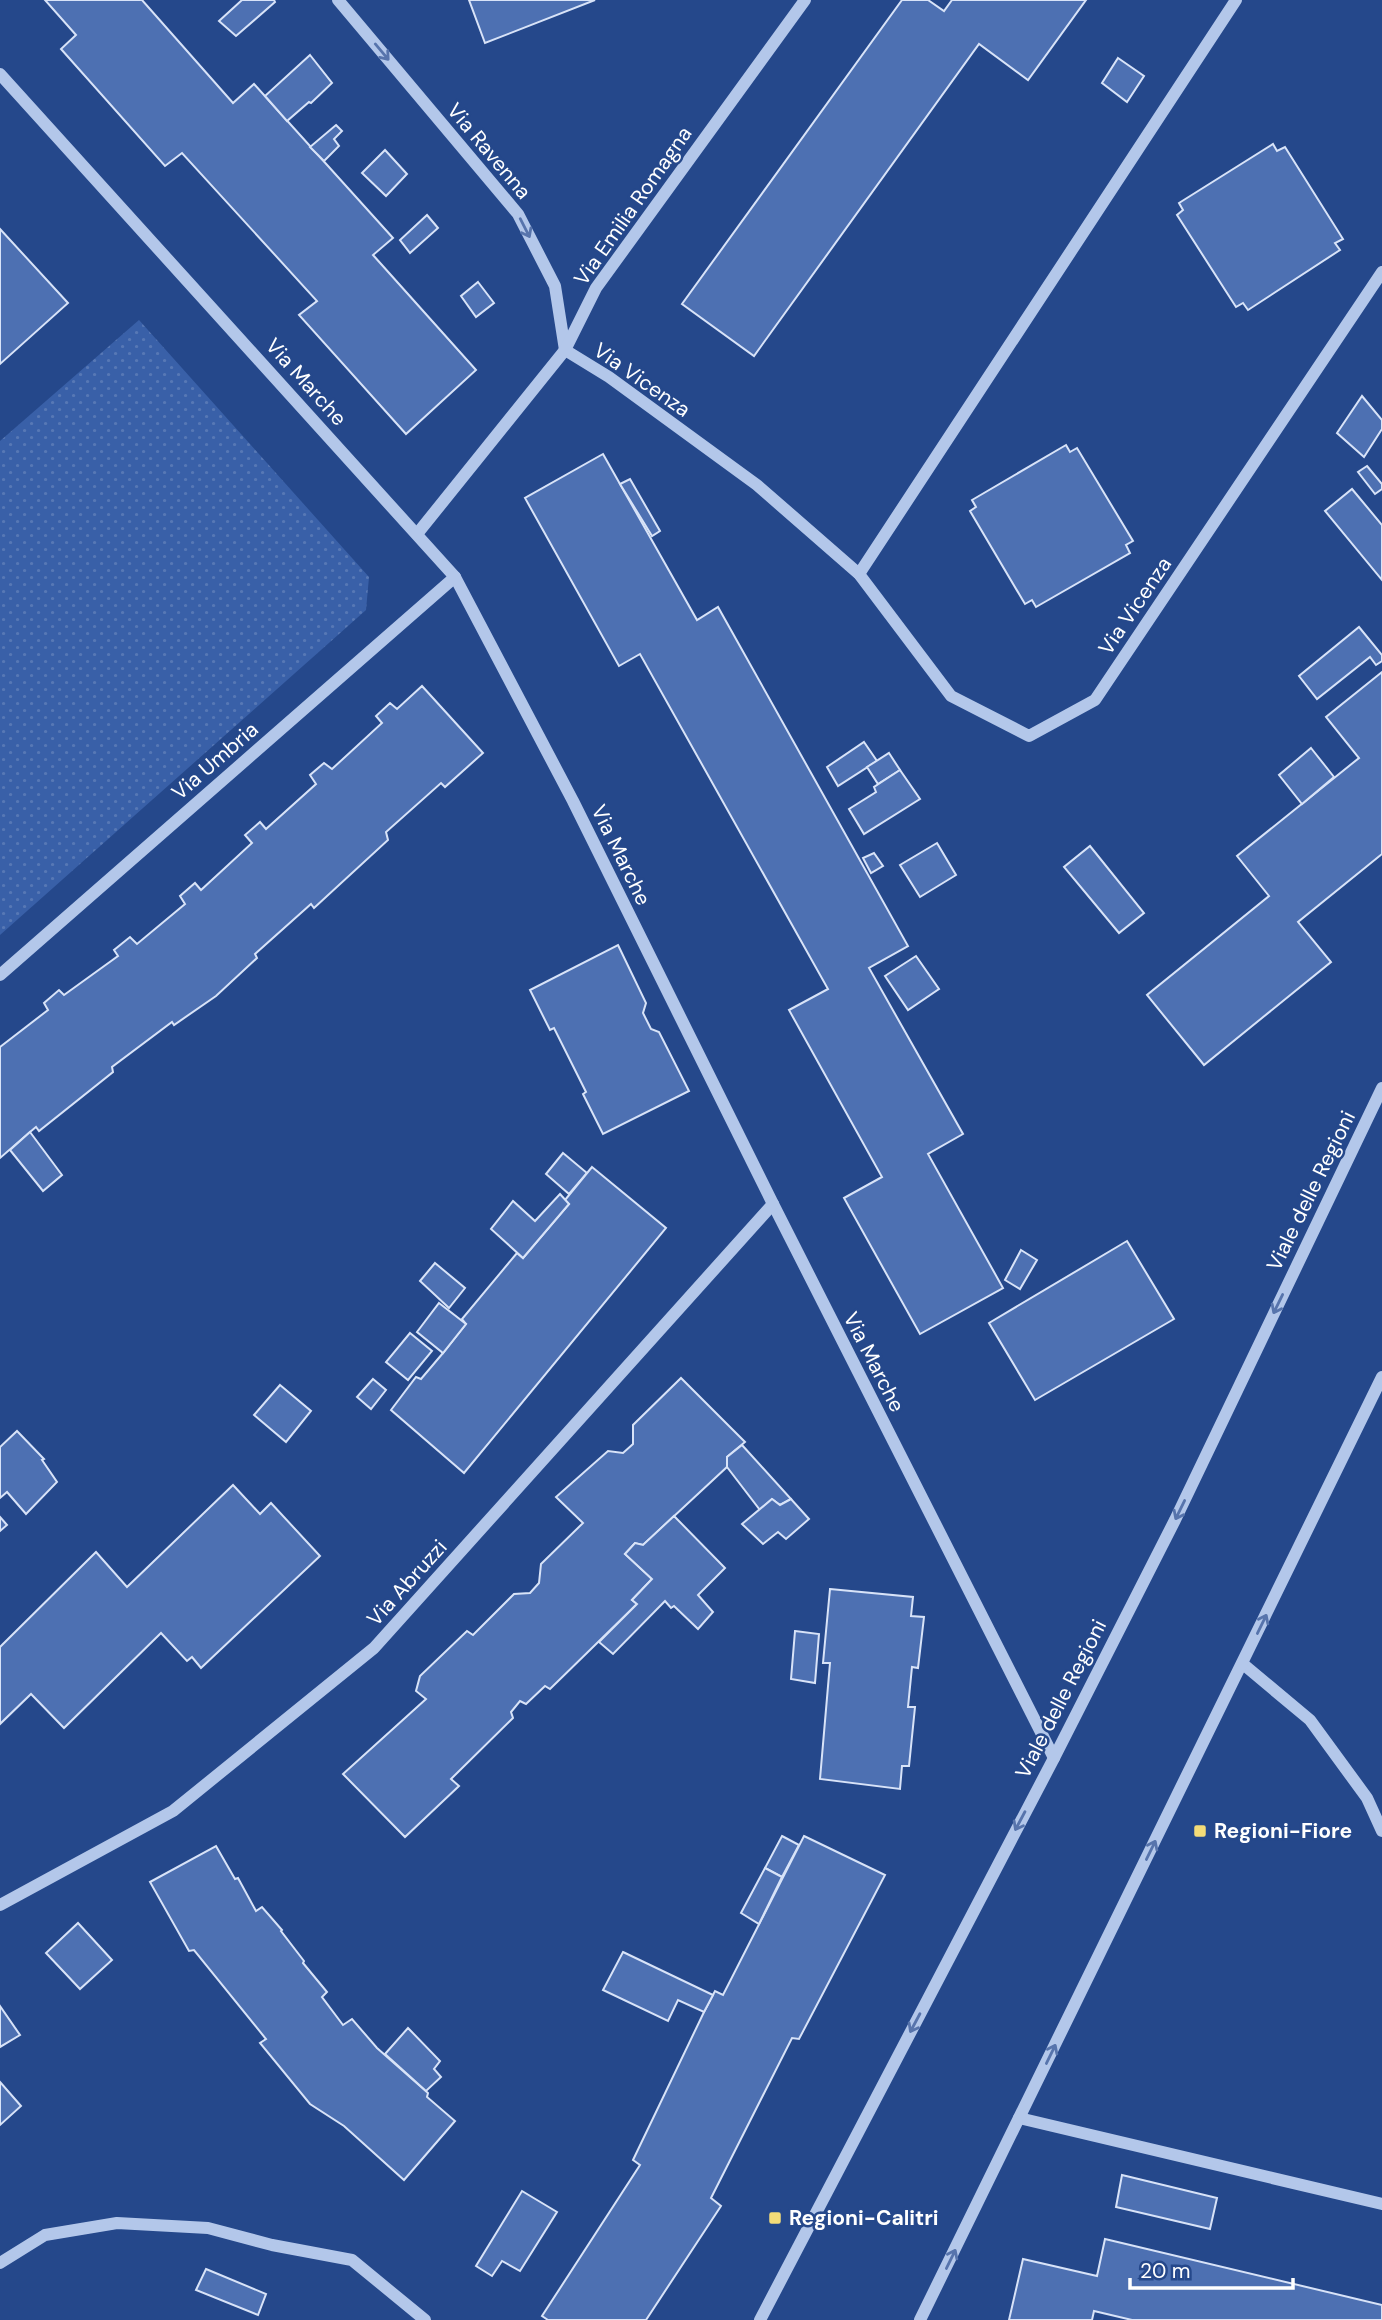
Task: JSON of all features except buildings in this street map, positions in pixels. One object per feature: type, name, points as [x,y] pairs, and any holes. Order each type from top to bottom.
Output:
[{"type":"street","name":"Via Ravenna","points":[[338,0],[518,214],[555,286],[565,351]]},
{"type":"street","name":"Via Emilia Romagna","points":[[417,534],[565,351],[596,288],[805,0]]},
{"type":"street","points":[[859,574],[1236,0]]},
{"type":"street","name":"Via Marche","points":[[0,74],[454,577],[572,801],[773,1205],[1054,1758]]},
{"type":"street","name":"Via Vicenza","points":[[565,351],[609,377],[757,485],[859,574],[951,696],[1029,736],[1095,700],[1382,272]]},
{"type":"street","name":"Via Umbria","points":[[0,975],[454,577]]},
{"type":"street","name":"Viale delle Regioni","points":[[760,2320],[1054,1758],[1175,1520],[1382,1088]]},
{"type":"street","name":"Via Abruzzi","points":[[0,1905],[173,1811],[374,1648],[773,1205]]},
{"type":"street","points":[[920,2320],[1382,1377]]},
{"type":"street","points":[[1243,1664],[1310,1720],[1367,1798],[1382,1831]]},
{"type":"street","points":[[1019,2118],[1382,2204]]},
{"type":"street","points":[[0,2263],[45,2235],[117,2223],[208,2228],[272,2245],[352,2260],[425,2320]]},
{"type":"shaded area","points":[[139,320],[369,577],[366,610],[0,935],[0,441]]},
{"type":"place","name":"Regioni-Fiore","points":[[1200,1831]]},
{"type":"place","name":"Regioni-Calitri","points":[[775,2218]]}]
